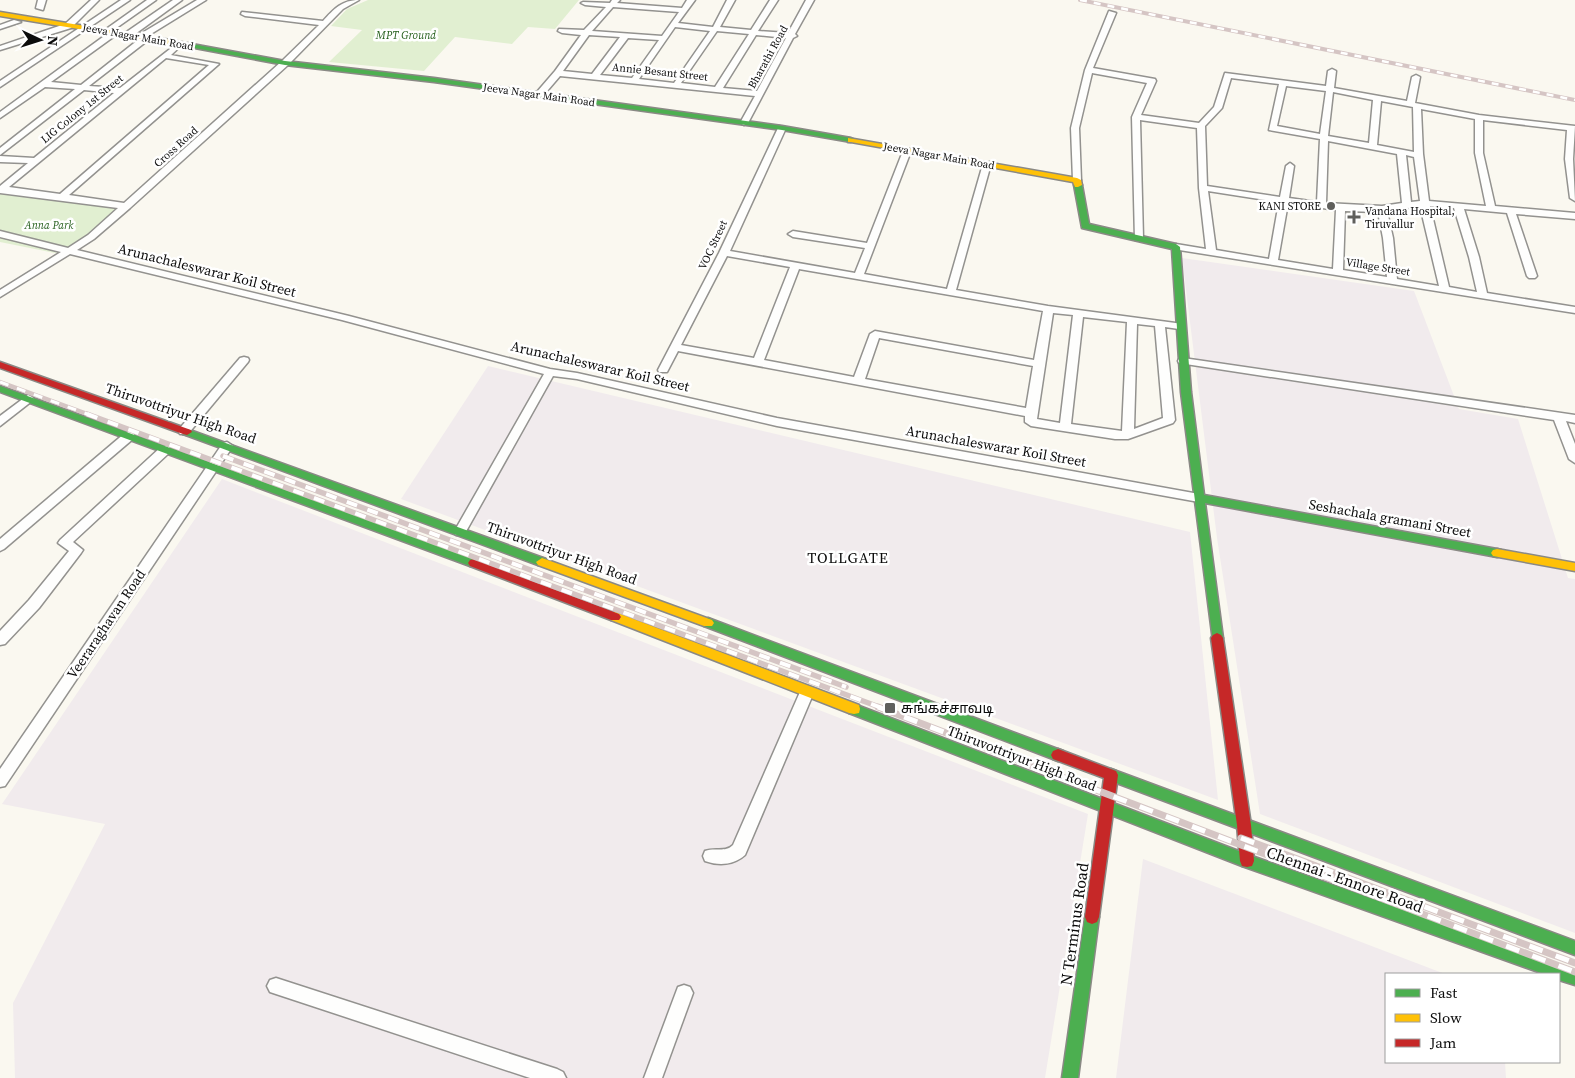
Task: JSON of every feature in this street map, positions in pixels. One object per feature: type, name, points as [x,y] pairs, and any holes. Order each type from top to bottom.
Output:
[{"type":"main road","name":"Jeeva Nagar Main Road","points":[[0,14],[68,26],[86,27],[109,33],[285,63],[782,128],[1078,180]]},
{"type":"main road","points":[[1078,180],[1085,226],[1176,247],[1179,326],[1183,362],[1199,498],[1244,825],[1247,861]]},
{"type":"main road","name":"Thiruvottriyur High Road","points":[[0,365],[726,628],[1111,775]]},
{"type":"main road","name":"Thiruvottriyur High Road","points":[[0,389],[448,553],[1106,806]]},
{"type":"main road","name":"Seshachala gramani Street","points":[[1199,498],[1575,567]]},
{"type":"main road","name":"Chennai - Ennore Road","points":[[1111,775],[1575,948]]},
{"type":"main road","name":"N Terminus Road","points":[[1070,1078],[1111,775]]},
{"type":"main road","name":"Chennai - Ennore Road","points":[[1106,806],[1247,861],[1575,978]]},
{"type":"street","points":[[0,48],[68,26],[95,0]]},
{"type":"street","points":[[1,83],[126,0]]},
{"type":"street","points":[[0,116],[152,0]]},
{"type":"street","points":[[128,35],[178,0]]},
{"type":"street","points":[[0,152],[142,38],[202,0]]},
{"type":"street","name":"Cross Road","points":[[0,294],[85,242],[128,206],[285,63],[340,7],[355,0]]},
{"type":"street","points":[[646,6],[652,0]]},
{"type":"street","points":[[634,81],[672,24],[691,0]]},
{"type":"street","points":[[676,85],[715,29],[731,0]]},
{"type":"street","points":[[718,89],[774,0]]},
{"type":"street","name":"Bharathi Road","points":[[744,123],[793,36],[810,0]]},
{"type":"street","points":[[539,95],[558,73],[587,32],[614,2]]},
{"type":"street","points":[[585,3],[614,2],[684,10]]},
{"type":"street","points":[[1078,180],[1075,128],[1089,70],[1112,13]]},
{"type":"street","points":[[246,14],[324,23]]},
{"type":"street","points":[[0,27],[17,22]]},
{"type":"street","points":[[672,24],[793,36]]},
{"type":"street","points":[[562,31],[663,38]]},
{"type":"street","points":[[594,77],[626,35]]},
{"type":"street","name":"LIG Colony 1st Street","points":[[1,189],[179,44]]},
{"type":"street","points":[[61,198],[215,64],[165,56]]},
{"type":"street","points":[[1089,70],[1152,80],[1136,117],[1138,238]]},
{"type":"street","points":[[1321,206],[1324,137],[1328,89],[1332,71]]},
{"type":"street","name":"Annie Besant Street","points":[[558,73],[760,94]]},
{"type":"street","points":[[1211,252],[1203,188],[1201,126],[1218,108],[1228,75],[1328,89],[1479,117],[1573,129],[1572,159],[1575,198]]},
{"type":"street","points":[[1416,77],[1414,106],[1423,203],[1432,249],[1445,290]]},
{"type":"street","points":[[43,84],[122,91]]},
{"type":"street","points":[[1283,84],[1272,128],[1418,155]]},
{"type":"street","points":[[1372,145],[1377,99]]},
{"type":"street","points":[[1136,117],[1201,126]]},
{"type":"street","points":[[1479,117],[1479,153],[1491,209]]},
{"type":"street","name":"VOC Street","points":[[663,370],[724,253],[782,128]]},
{"type":"street","points":[[859,275],[907,151]]},
{"type":"street","points":[[1400,153],[1407,205]]},
{"type":"street","points":[[0,159],[36,161]]},
{"type":"street","points":[[951,292],[988,164]]},
{"type":"street","points":[[1273,262],[1290,166]]},
{"type":"street","points":[[1203,188],[1283,198],[1340,208],[1382,209],[1423,203],[1575,216]]},
{"type":"street","points":[[1,189],[128,206]]},
{"type":"street","points":[[1458,206],[1474,256],[1483,296]]},
{"type":"street","points":[[1338,273],[1340,208]]},
{"type":"street","points":[[1382,209],[1388,238],[1392,282]]},
{"type":"street","points":[[1511,211],[1532,276]]},
{"type":"street","name":"Arunachaleswarar Koil Street","points":[[0,234],[344,318],[550,372],[577,376],[778,422],[1199,498]]},
{"type":"street","points":[[793,234],[870,246]]},
{"type":"street","points":[[85,242],[87,250],[85,255]]},
{"type":"street","name":"Village Street","points":[[1176,247],[1575,310]]},
{"type":"street","points":[[724,253],[1048,309],[1179,326]]},
{"type":"street","points":[[758,362],[796,265]]},
{"type":"street","points":[[1048,309],[1031,422],[1065,427],[1128,435],[1169,420],[1160,324]]},
{"type":"street","points":[[1065,427],[1078,313]]},
{"type":"street","points":[[1128,435],[1132,320]]},
{"type":"street","points":[[858,382],[875,334],[1040,364]]},
{"type":"street","points":[[676,347],[858,382],[1032,412]]},
{"type":"street","points":[[184,431],[244,360]]},
{"type":"street","points":[[1183,362],[1575,420]]},
{"type":"street","points":[[460,532],[550,372]]},
{"type":"street","points":[[0,422],[28,398]]},
{"type":"street","points":[[1559,417],[1575,458]]},
{"type":"street","points":[[0,546],[129,436]]},
{"type":"street","name":"Veeraraghavan Road","points":[[0,781],[212,466],[228,446]]},
{"type":"street","points":[[0,640],[34,604],[77,550],[64,543],[165,450]]},
{"type":"street","points":[[711,856],[726,858],[734,855],[738,850],[807,692]]},
{"type":"street","points":[[276,986],[557,1078]]},
{"type":"street","points":[[653,1078],[684,994]]},
{"type":"shaded area","points":[[1182,258],[1414,291],[1459,409],[1518,419],[1568,578],[1575,579],[1575,933],[1260,814],[1217,538]]},
{"type":"shaded area","points":[[488,366],[1190,532],[1218,800],[401,499]]},
{"type":"shaded area","points":[[222,479],[1088,814],[1045,1078],[15,1078],[13,1003],[105,824],[2,804]]},
{"type":"shaded area","points":[[1143,859],[1442,973],[1385,973],[1385,1063],[1505,1063],[1506,1078],[1116,1078]]},
{"type":"green space","name":"MPT Ground","points":[[368,0],[579,0],[555,29],[528,27],[512,44],[455,37],[424,71],[329,62],[362,30],[331,26],[347,9]]},
{"type":"green space","name":"Anna Park","points":[[2,191],[118,209],[80,244],[55,253],[0,242],[0,193]]},
{"type":"railway","points":[[1080,0],[1575,100]]},
{"type":"railway","points":[[0,382],[90,415]]},
{"type":"railway","points":[[87,414],[882,708]]},
{"type":"railway","points":[[223,456],[846,687]]},
{"type":"railway","points":[[878,707],[1575,972]]},
{"type":"railway","points":[[1241,838],[1575,963]]},
{"type":"traffic: fast","points":[[170,42],[285,63],[434,80],[782,128],[851,140]]},
{"type":"traffic: fast","points":[[1078,185],[1085,226],[1176,247],[1186,392],[1217,638]]},
{"type":"traffic: fast","points":[[0,389],[474,563]]},
{"type":"traffic: fast","points":[[187,432],[542,562]]},
{"type":"traffic: fast","points":[[1199,498],[1497,553]]},
{"type":"traffic: fast","points":[[708,623],[1058,755]]},
{"type":"traffic: fast","points":[[854,709],[1106,806]]},
{"type":"traffic: fast","points":[[1111,775],[1575,948]]},
{"type":"traffic: fast","points":[[1106,806],[1247,861],[1575,978]]},
{"type":"traffic: fast","points":[[1070,1078],[1092,917]]},
{"type":"traffic: slow","points":[[0,14],[170,42]]},
{"type":"traffic: slow","points":[[851,140],[1077,180],[1078,185]]},
{"type":"traffic: slow","points":[[1497,553],[1575,567]]},
{"type":"traffic: slow","points":[[542,562],[708,623]]},
{"type":"traffic: slow","points":[[615,617],[854,709]]},
{"type":"traffic: jam","points":[[0,365],[187,432]]},
{"type":"traffic: jam","points":[[474,563],[615,617]]},
{"type":"traffic: jam","points":[[1217,638],[1244,825],[1247,861]]},
{"type":"traffic: jam","points":[[1058,755],[1111,775],[1092,917]]},
{"type":"place","name":"KANI STORE","points":[[1331,206]]},
{"type":"place","name":"Vandana Hospital, Tiruvallur","points":[[1354,217]]},
{"type":"place","name":"சுங்கச்சாவடி","points":[[890,708]]},
{"type":"district","name":"TOLLGATE","points":[[848,557]]}]
